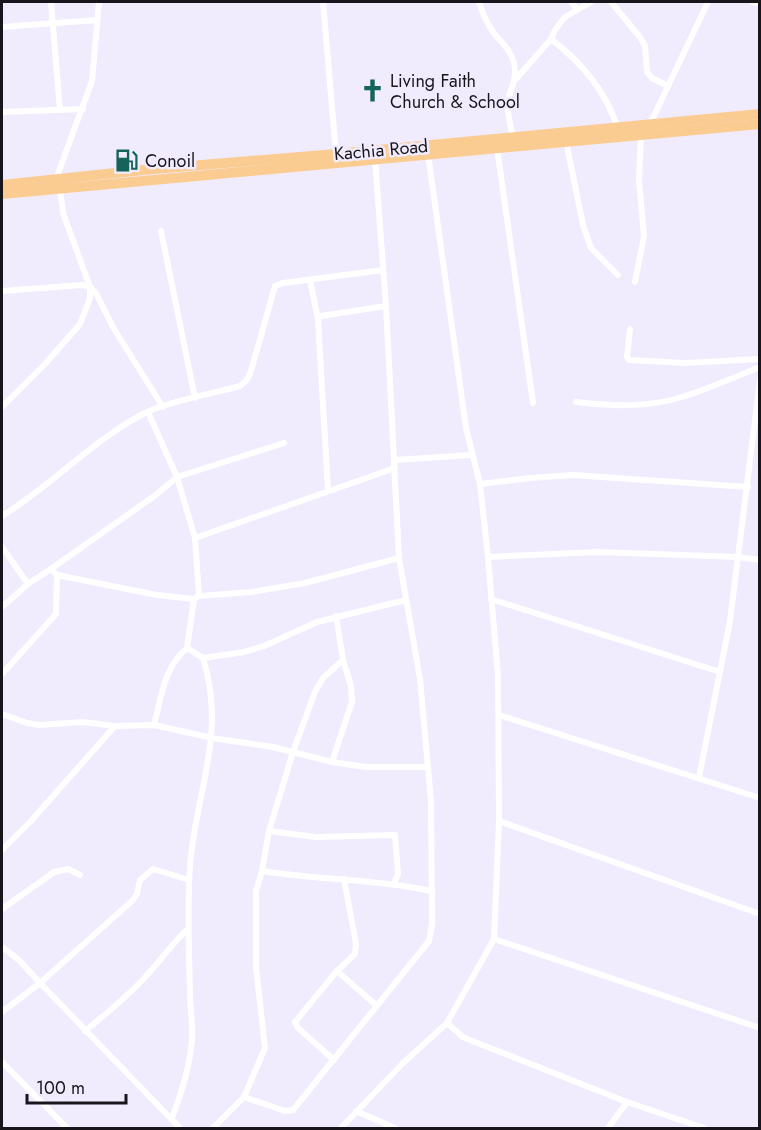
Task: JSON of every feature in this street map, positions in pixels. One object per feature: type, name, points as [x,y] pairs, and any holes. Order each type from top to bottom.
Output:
[{"type":"highway","name":"Kachia Road","points":[[81,182],[153,169],[759,114]]},
{"type":"highway","name":"Kachia Road","points":[[2,184],[58,184],[375,159],[759,124]]},
{"type":"highway","name":"Kachia Road","points":[[2,194],[58,184]]},
{"type":"street","points":[[51,2],[60,110]]},
{"type":"street","points":[[2,407],[46,363],[80,324],[90,298],[90,287],[63,213],[58,184],[92,81],[99,2]]},
{"type":"street","points":[[323,2],[336,154]]},
{"type":"street","points":[[479,2],[494,32],[508,48],[514,64],[513,71],[516,79]]},
{"type":"street","points":[[571,2],[578,9]]},
{"type":"street","points":[[513,137],[507,103],[516,79],[551,39],[560,23],[591,2]]},
{"type":"street","points":[[612,2],[645,45],[646,72],[652,78],[668,86]]},
{"type":"street","points":[[650,124],[708,2]]},
{"type":"street","points":[[753,2],[759,4]]},
{"type":"street","points":[[2,27],[97,20]]},
{"type":"street","points":[[551,39],[588,72],[603,95],[617,126]]},
{"type":"street","points":[[2,112],[83,109]]},
{"type":"street","points":[[635,282],[644,236],[639,180],[641,135]]},
{"type":"street","points":[[566,141],[583,225],[591,248],[618,275]]},
{"type":"street","points":[[497,148],[533,403]]},
{"type":"street","points":[[341,1128],[402,1064],[447,1023],[494,939],[500,820],[498,676],[488,557],[480,484],[471,455],[447,307],[428,154]]},
{"type":"street","points":[[244,1097],[291,1112],[429,941],[432,924],[431,801],[420,679],[399,558],[386,306],[375,159]]},
{"type":"street","points":[[161,231],[195,398]]},
{"type":"street","points":[[2,516],[24,502],[99,442],[147,412],[240,386],[247,380],[275,286],[383,270]]},
{"type":"street","points":[[310,280],[318,318],[328,490]]},
{"type":"street","points":[[2,291],[82,285],[90,287],[96,293],[114,329],[163,407]]},
{"type":"street","points":[[318,318],[386,306]]},
{"type":"street","points":[[630,329],[626,351],[629,360],[685,363],[759,359]]},
{"type":"street","points":[[576,402],[604,406],[642,405],[680,398],[759,367]]},
{"type":"street","points":[[699,777],[730,621],[759,380]]},
{"type":"street","points":[[147,412],[177,477],[195,538],[196,597],[188,648],[176,659],[165,678],[154,725]]},
{"type":"street","points":[[2,607],[28,584],[54,572],[177,477],[284,443]]},
{"type":"street","points":[[394,460],[471,455]]},
{"type":"street","points":[[195,538],[395,468]]},
{"type":"street","points":[[480,484],[573,475],[747,487]]},
{"type":"street","points":[[2,547],[28,584]]},
{"type":"street","points":[[488,557],[598,552],[738,557],[759,561]]},
{"type":"street","points":[[54,572],[157,595],[196,597],[251,592],[305,583],[399,558]]},
{"type":"street","points":[[2,674],[56,614],[54,572]]},
{"type":"street","points":[[491,599],[720,672]]},
{"type":"street","points":[[188,648],[203,658],[244,652],[264,646],[316,622],[406,600]]},
{"type":"street","points":[[332,762],[352,702],[351,686],[343,660],[336,616]]},
{"type":"street","points":[[172,1118],[184,1086],[192,1039],[188,928],[190,863],[212,738],[212,695],[203,658]]},
{"type":"street","points":[[213,1128],[244,1097],[265,1044],[256,967],[256,891],[269,831],[293,752],[315,692],[323,678],[343,660]]},
{"type":"street","points":[[2,714],[40,725],[82,722],[115,726],[154,725],[212,738],[262,745],[332,762],[366,767],[428,767]]},
{"type":"street","points":[[498,715],[699,777],[759,798]]},
{"type":"street","points":[[2,850],[31,821],[115,726]]},
{"type":"street","points":[[500,820],[759,914]]},
{"type":"street","points":[[269,831],[316,837],[395,835],[398,874],[394,883]]},
{"type":"street","points":[[2,909],[54,872],[68,869],[80,875]]},
{"type":"street","points":[[2,1012],[40,983],[132,901],[137,894],[140,880],[153,869],[189,880]]},
{"type":"street","points":[[262,871],[300,877],[394,883],[432,891]]},
{"type":"street","points":[[334,1060],[298,1029],[296,1022],[337,971],[355,954],[356,944],[344,879]]},
{"type":"street","points":[[85,1031],[129,994],[172,943],[188,928]]},
{"type":"street","points":[[494,939],[759,1028]]},
{"type":"street","points":[[2,947],[19,960],[180,1128]]},
{"type":"street","points":[[337,971],[376,1006]]},
{"type":"street","points":[[447,1023],[463,1037],[627,1102],[704,1128]]},
{"type":"street","points":[[2,1062],[67,1128]]},
{"type":"street","points":[[608,1128],[627,1102]]},
{"type":"street","points":[[356,1111],[395,1128]]},
{"type":"place","name":"Living Faith Church & School","points":[[372,91]]},
{"type":"place","name":"Conoil","points":[[127,161]]}]
